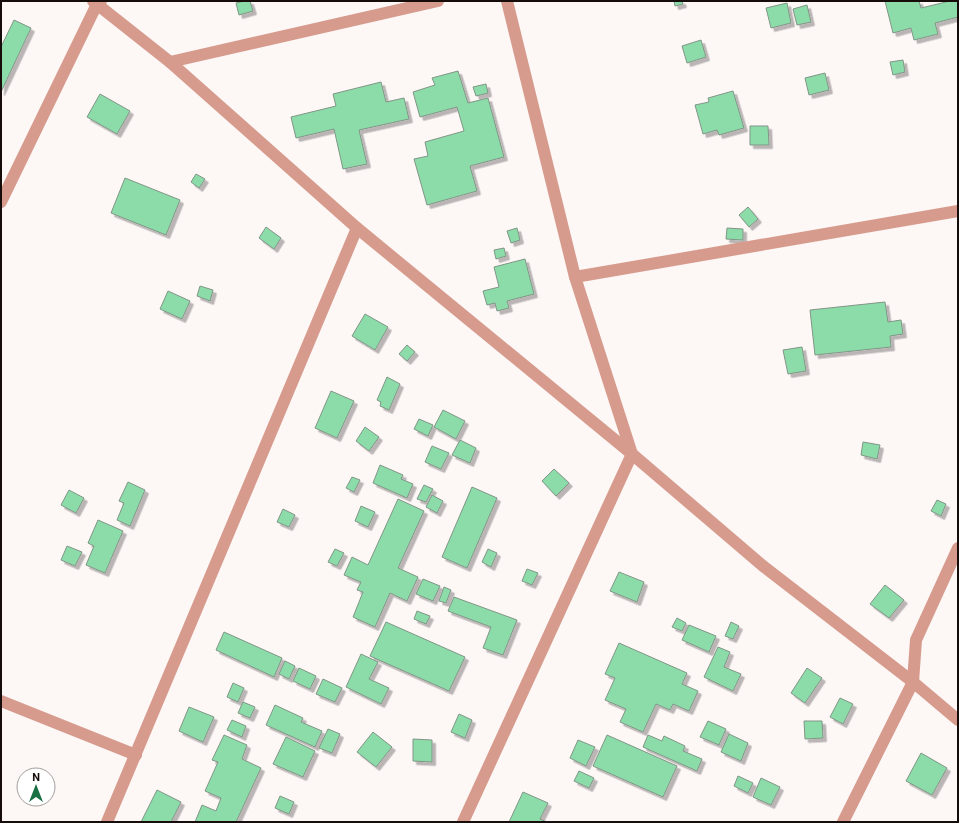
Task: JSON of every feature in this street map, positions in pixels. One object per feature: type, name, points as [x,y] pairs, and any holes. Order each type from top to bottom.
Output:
[{"type":"street","points":[[170,62],[438,1]]},
{"type":"street","points":[[463,822],[632,454],[575,277],[507,1]]},
{"type":"street","points":[[1,202],[97,2],[170,62],[357,228],[632,454],[763,566],[913,682],[958,720]]},
{"type":"street","points":[[575,277],[958,211]]},
{"type":"street","points":[[108,822],[357,228]]},
{"type":"street","points":[[843,822],[913,682],[916,640],[958,548]]},
{"type":"street","points":[[1,701],[136,755]]},
{"type":"building","points":[[250,1],[253,11],[239,15],[236,3]]},
{"type":"building","points":[[674,1],[682,1],[683,4],[675,6]]},
{"type":"building","points":[[885,1],[919,1],[921,8],[950,1],[958,1],[958,17],[935,23],[938,34],[914,40],[911,28],[893,33]]},
{"type":"building","points":[[787,3],[791,23],[771,28],[766,8]]},
{"type":"building","points":[[807,5],[811,22],[797,25],[793,9]]},
{"type":"building","points":[[14,20],[31,28],[1,92],[1,47]]},
{"type":"building","points":[[701,40],[706,57],[687,63],[682,46]]},
{"type":"building","points":[[903,60],[905,72],[893,75],[890,62]]},
{"type":"building","points":[[458,71],[468,103],[488,98],[504,157],[470,166],[477,191],[427,205],[414,159],[428,156],[425,142],[464,131],[457,107],[420,117],[413,92],[435,85],[432,78]]},
{"type":"building","points":[[825,73],[829,90],[809,95],[805,78]]},
{"type":"building","points":[[381,82],[386,102],[404,98],[409,119],[359,130],[367,164],[343,169],[334,129],[296,138],[291,117],[336,106],[333,94]]},
{"type":"building","points":[[486,84],[488,93],[476,96],[473,87]]},
{"type":"building","points":[[733,91],[744,128],[719,135],[717,130],[703,134],[695,105],[709,102],[708,98]]},
{"type":"building","points":[[100,94],[130,111],[117,134],[87,117]]},
{"type":"building","points":[[750,126],[768,126],[769,145],[750,145]]},
{"type":"building","points":[[196,174],[205,179],[199,188],[191,182]]},
{"type":"building","points":[[125,178],[180,200],[166,235],[111,213]]},
{"type":"building","points":[[748,207],[758,219],[749,227],[739,215]]},
{"type":"building","points":[[266,227],[281,238],[274,249],[259,238]]},
{"type":"building","points":[[517,228],[520,240],[511,243],[507,231]]},
{"type":"building","points":[[727,228],[743,229],[743,240],[726,239]]},
{"type":"building","points":[[504,248],[506,256],[496,259],[494,250]]},
{"type":"building","points":[[525,259],[534,294],[507,301],[509,308],[497,311],[495,303],[487,305],[483,291],[499,287],[494,267]]},
{"type":"building","points":[[200,286],[213,290],[210,301],[197,296]]},
{"type":"building","points":[[168,291],[190,301],[182,319],[160,309]]},
{"type":"building","points":[[885,302],[888,322],[901,320],[903,334],[890,336],[891,347],[815,355],[810,310]]},
{"type":"building","points":[[365,314],[388,327],[375,350],[352,336]]},
{"type":"building","points":[[407,345],[415,352],[407,361],[399,354]]},
{"type":"building","points":[[802,347],[806,371],[788,374],[783,350]]},
{"type":"building","points":[[387,377],[400,384],[389,410],[380,406],[381,402],[377,400]]},
{"type":"building","points":[[331,391],[354,401],[337,438],[315,428]]},
{"type":"building","points":[[443,410],[465,421],[456,439],[434,427]]},
{"type":"building","points":[[419,419],[433,425],[428,436],[414,429]]},
{"type":"building","points":[[365,427],[379,437],[369,451],[356,441]]},
{"type":"building","points":[[460,440],[476,448],[470,463],[452,455]]},
{"type":"building","points":[[863,442],[880,445],[877,459],[861,455]]},
{"type":"building","points":[[432,446],[449,453],[441,469],[425,462]]},
{"type":"building","points":[[380,465],[403,475],[401,479],[413,484],[407,498],[373,483]]},
{"type":"building","points":[[554,469],[569,483],[556,496],[542,481]]},
{"type":"building","points":[[352,477],[360,480],[354,492],[346,488]]},
{"type":"building","points":[[128,482],[145,490],[130,526],[117,520],[124,503],[119,501]]},
{"type":"building","points":[[424,485],[433,489],[426,502],[417,499]]},
{"type":"building","points":[[472,487],[497,498],[467,568],[442,557]]},
{"type":"building","points":[[69,490],[84,498],[76,513],[61,505]]},
{"type":"building","points":[[432,495],[443,501],[437,513],[426,507]]},
{"type":"building","points":[[398,499],[424,511],[398,568],[418,577],[407,601],[390,593],[375,627],[353,617],[363,592],[357,590],[361,582],[344,575],[352,557],[368,565]]},
{"type":"building","points":[[937,500],[946,504],[941,516],[931,511]]},
{"type":"building","points":[[361,506],[375,512],[368,527],[355,521]]},
{"type":"building","points":[[283,509],[295,515],[289,527],[277,522]]},
{"type":"building","points":[[98,520],[123,531],[105,573],[86,565],[94,546],[88,543]]},
{"type":"building","points":[[67,546],[82,552],[75,566],[61,560]]},
{"type":"building","points":[[335,549],[344,553],[337,566],[328,562]]},
{"type":"building","points":[[488,549],[497,553],[491,567],[482,562]]},
{"type":"building","points":[[527,569],[538,573],[532,585],[522,581]]},
{"type":"building","points":[[619,572],[644,582],[637,602],[610,591]]},
{"type":"building","points":[[423,579],[440,586],[433,601],[416,594]]},
{"type":"building","points":[[885,585],[904,600],[889,618],[870,604]]},
{"type":"building","points":[[444,587],[451,590],[446,603],[439,601]]},
{"type":"building","points":[[454,597],[517,620],[503,655],[483,648],[491,627],[448,611]]},
{"type":"building","points":[[417,611],[430,616],[426,624],[414,619]]},
{"type":"building","points":[[677,618],[686,623],[682,631],[672,627]]},
{"type":"building","points":[[386,622],[465,657],[449,691],[370,656]]},
{"type":"building","points":[[731,622],[739,626],[733,639],[725,636]]},
{"type":"building","points":[[689,625],[716,636],[709,652],[682,640]]},
{"type":"building","points":[[224,632],[282,658],[274,677],[216,650]]},
{"type":"building","points":[[619,643],[687,673],[682,684],[698,691],[689,711],[673,704],[670,710],[656,704],[643,732],[620,722],[626,709],[605,700],[615,678],[605,674]]},
{"type":"building","points":[[718,647],[730,652],[724,667],[741,674],[733,691],[704,677]]},
{"type":"building","points":[[361,654],[378,662],[369,679],[389,688],[381,704],[346,687]]},
{"type":"building","points":[[285,661],[295,666],[289,679],[279,674]]},
{"type":"building","points":[[299,668],[316,676],[310,689],[293,681]]},
{"type":"building","points":[[807,668],[822,678],[805,703],[791,693]]},
{"type":"building","points":[[323,679],[342,688],[335,702],[316,694]]},
{"type":"building","points":[[233,683],[244,688],[238,702],[227,697]]},
{"type":"building","points":[[840,698],[853,704],[843,724],[830,717]]},
{"type":"building","points":[[243,702],[255,707],[250,718],[238,713]]},
{"type":"building","points":[[275,705],[303,718],[301,722],[322,731],[315,747],[266,725]]},
{"type":"building","points":[[189,707],[214,717],[203,742],[179,731]]},
{"type":"building","points":[[459,714],[472,720],[465,738],[451,732]]},
{"type":"building","points":[[232,720],[246,726],[242,737],[227,730]]},
{"type":"building","points":[[708,721],[726,729],[719,745],[700,737]]},
{"type":"building","points":[[804,721],[822,721],[823,738],[805,739]]},
{"type":"building","points":[[328,729],[340,734],[332,753],[319,748]]},
{"type":"building","points":[[373,732],[392,747],[376,767],[357,752]]},
{"type":"building","points":[[729,734],[748,743],[741,761],[721,752]]},
{"type":"building","points":[[224,735],[247,745],[242,759],[261,768],[236,822],[195,822],[202,805],[216,811],[221,798],[205,791],[218,762],[212,760]]},
{"type":"building","points":[[607,735],[677,766],[663,797],[593,766]]},
{"type":"building","points":[[648,735],[662,741],[664,736],[685,746],[683,751],[702,759],[697,771],[643,747]]},
{"type":"building","points":[[286,737],[315,751],[303,777],[273,764]]},
{"type":"building","points":[[413,739],[432,740],[432,762],[413,761]]},
{"type":"building","points":[[578,740],[595,747],[586,766],[570,758]]},
{"type":"building","points":[[921,753],[947,768],[932,795],[906,781]]},
{"type":"building","points":[[579,771],[594,778],[589,788],[574,781]]},
{"type":"building","points":[[738,776],[753,783],[748,793],[734,786]]},
{"type":"building","points":[[761,778],[780,787],[771,805],[753,797]]},
{"type":"building","points":[[157,790],[181,802],[171,822],[141,822]]},
{"type":"building","points":[[523,792],[548,803],[540,819],[547,822],[509,822]]},
{"type":"building","points":[[280,796],[294,802],[289,814],[275,808]]}]
